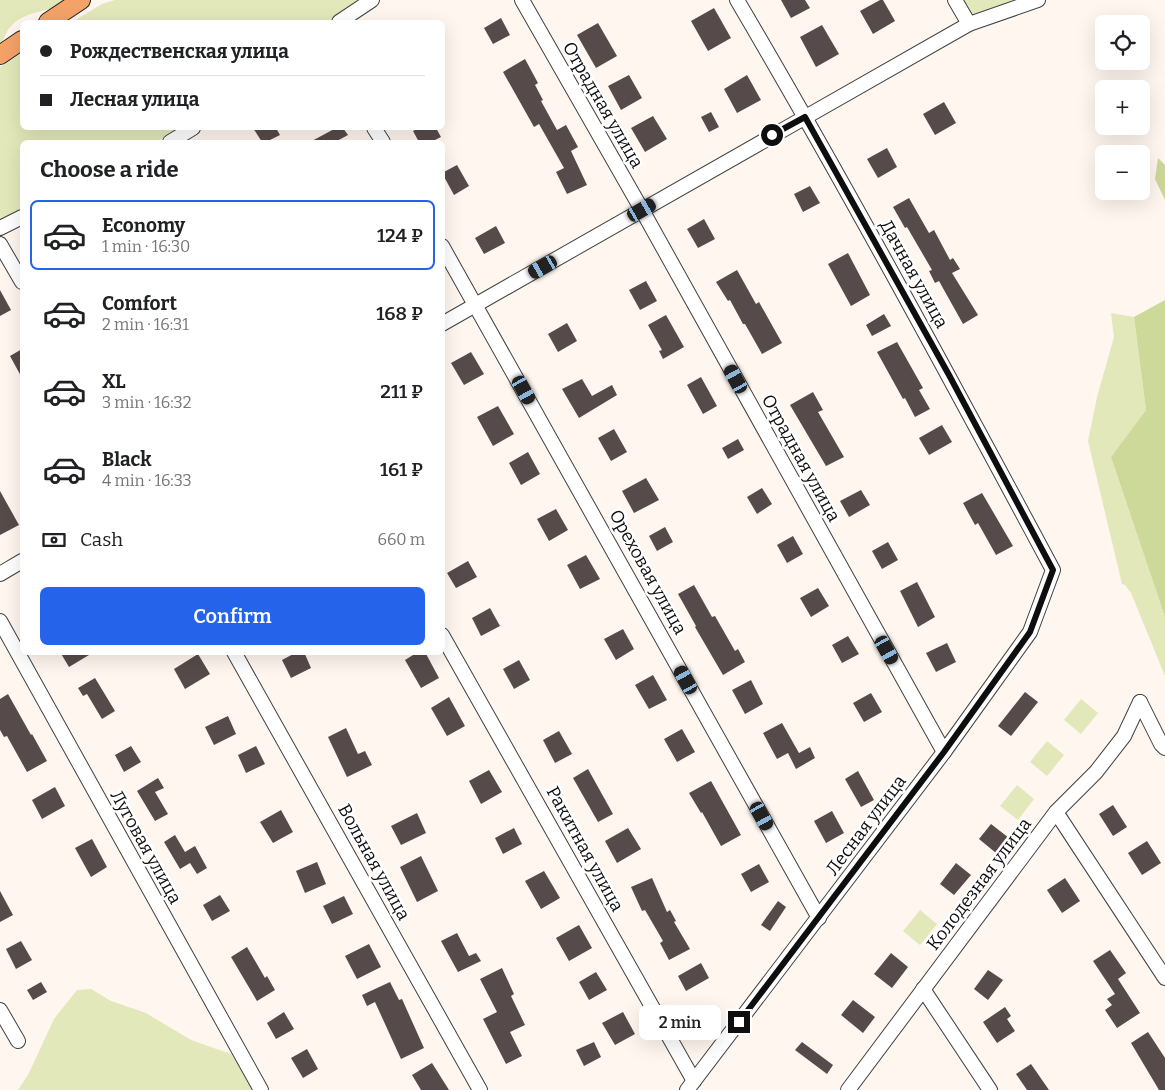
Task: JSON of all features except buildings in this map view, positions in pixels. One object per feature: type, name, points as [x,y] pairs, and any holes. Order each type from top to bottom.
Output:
[{"type":"main road","points":[[51,20],[81,0]]},
{"type":"main road","points":[[0,55],[20,41]]},
{"type":"street","points":[[342,20],[372,0]]},
{"type":"street","name":"Отрадная улица","points":[[522,0],[642,210],[944,752]]},
{"type":"street","name":"Дачная улица","points":[[737,0],[805,117],[949,375],[1053,570]]},
{"type":"street","points":[[955,0],[969,24]]},
{"type":"street","points":[[445,322],[969,24],[1018,4],[1038,0]]},
{"type":"street","points":[[173,140],[190,130]]},
{"type":"street","points":[[0,228],[20,218]]},
{"type":"street","points":[[0,244],[20,279]]},
{"type":"street","name":"Ореховая улица","points":[[445,251],[477,304],[819,918]]},
{"type":"street","points":[[0,574],[20,562]]},
{"type":"street","name":"Лесная улица","points":[[691,1086],[944,752],[1030,632],[1053,570]]},
{"type":"street","name":"Луговая улица","points":[[0,621],[261,1090]]},
{"type":"street","name":"Ракитная улица","points":[[445,640],[691,1086]]},
{"type":"street","name":"Вольная улица","points":[[236,655],[480,1090]]},
{"type":"street","name":"Колодезная улица","points":[[848,1090],[1056,812],[1096,772],[1124,736],[1140,702],[1161,744],[1165,748]]},
{"type":"street","points":[[1056,812],[1165,978]]},
{"type":"street","points":[[923,989],[990,1090]]},
{"type":"street","points":[[0,1010],[18,1041]]},
{"type":"green space","points":[[0,0],[72,0],[18,20],[9,28],[0,47]]},
{"type":"green space","points":[[115,0],[360,0],[332,20],[75,20],[102,4]]},
{"type":"green space","points":[[960,0],[1012,0],[1013,5],[971,19]]},
{"type":"green space","points":[[20,54],[20,130],[177,130],[159,140],[20,140],[20,209],[0,220],[0,67]]},
{"type":"green space","points":[[1158,158],[1165,165],[1165,200],[1155,179]]},
{"type":"green space","points":[[1165,300],[1165,617],[1111,457],[1146,410],[1134,317]]},
{"type":"green space","points":[[1111,313],[1134,317],[1146,410],[1111,457],[1165,617],[1165,676],[1131,593],[1122,584],[1088,441],[1097,397],[1114,337]]},
{"type":"green space","points":[[1081,699],[1098,713],[1081,734],[1064,720]]},
{"type":"green space","points":[[1047,741],[1064,755],[1047,776],[1030,762]]},
{"type":"green space","points":[[1017,785],[1034,799],[1018,820],[1000,806]]},
{"type":"green space","points":[[920,910],[937,924],[920,945],[903,931]]},
{"type":"green space","points":[[91,989],[111,1001],[146,1013],[191,1040],[231,1054],[256,1090],[18,1090],[28,1075],[54,1019],[77,990]]},
{"type":"route","points":[[739,1022],[944,752],[1030,632],[1053,570],[949,375],[805,117],[772,135]]}]
